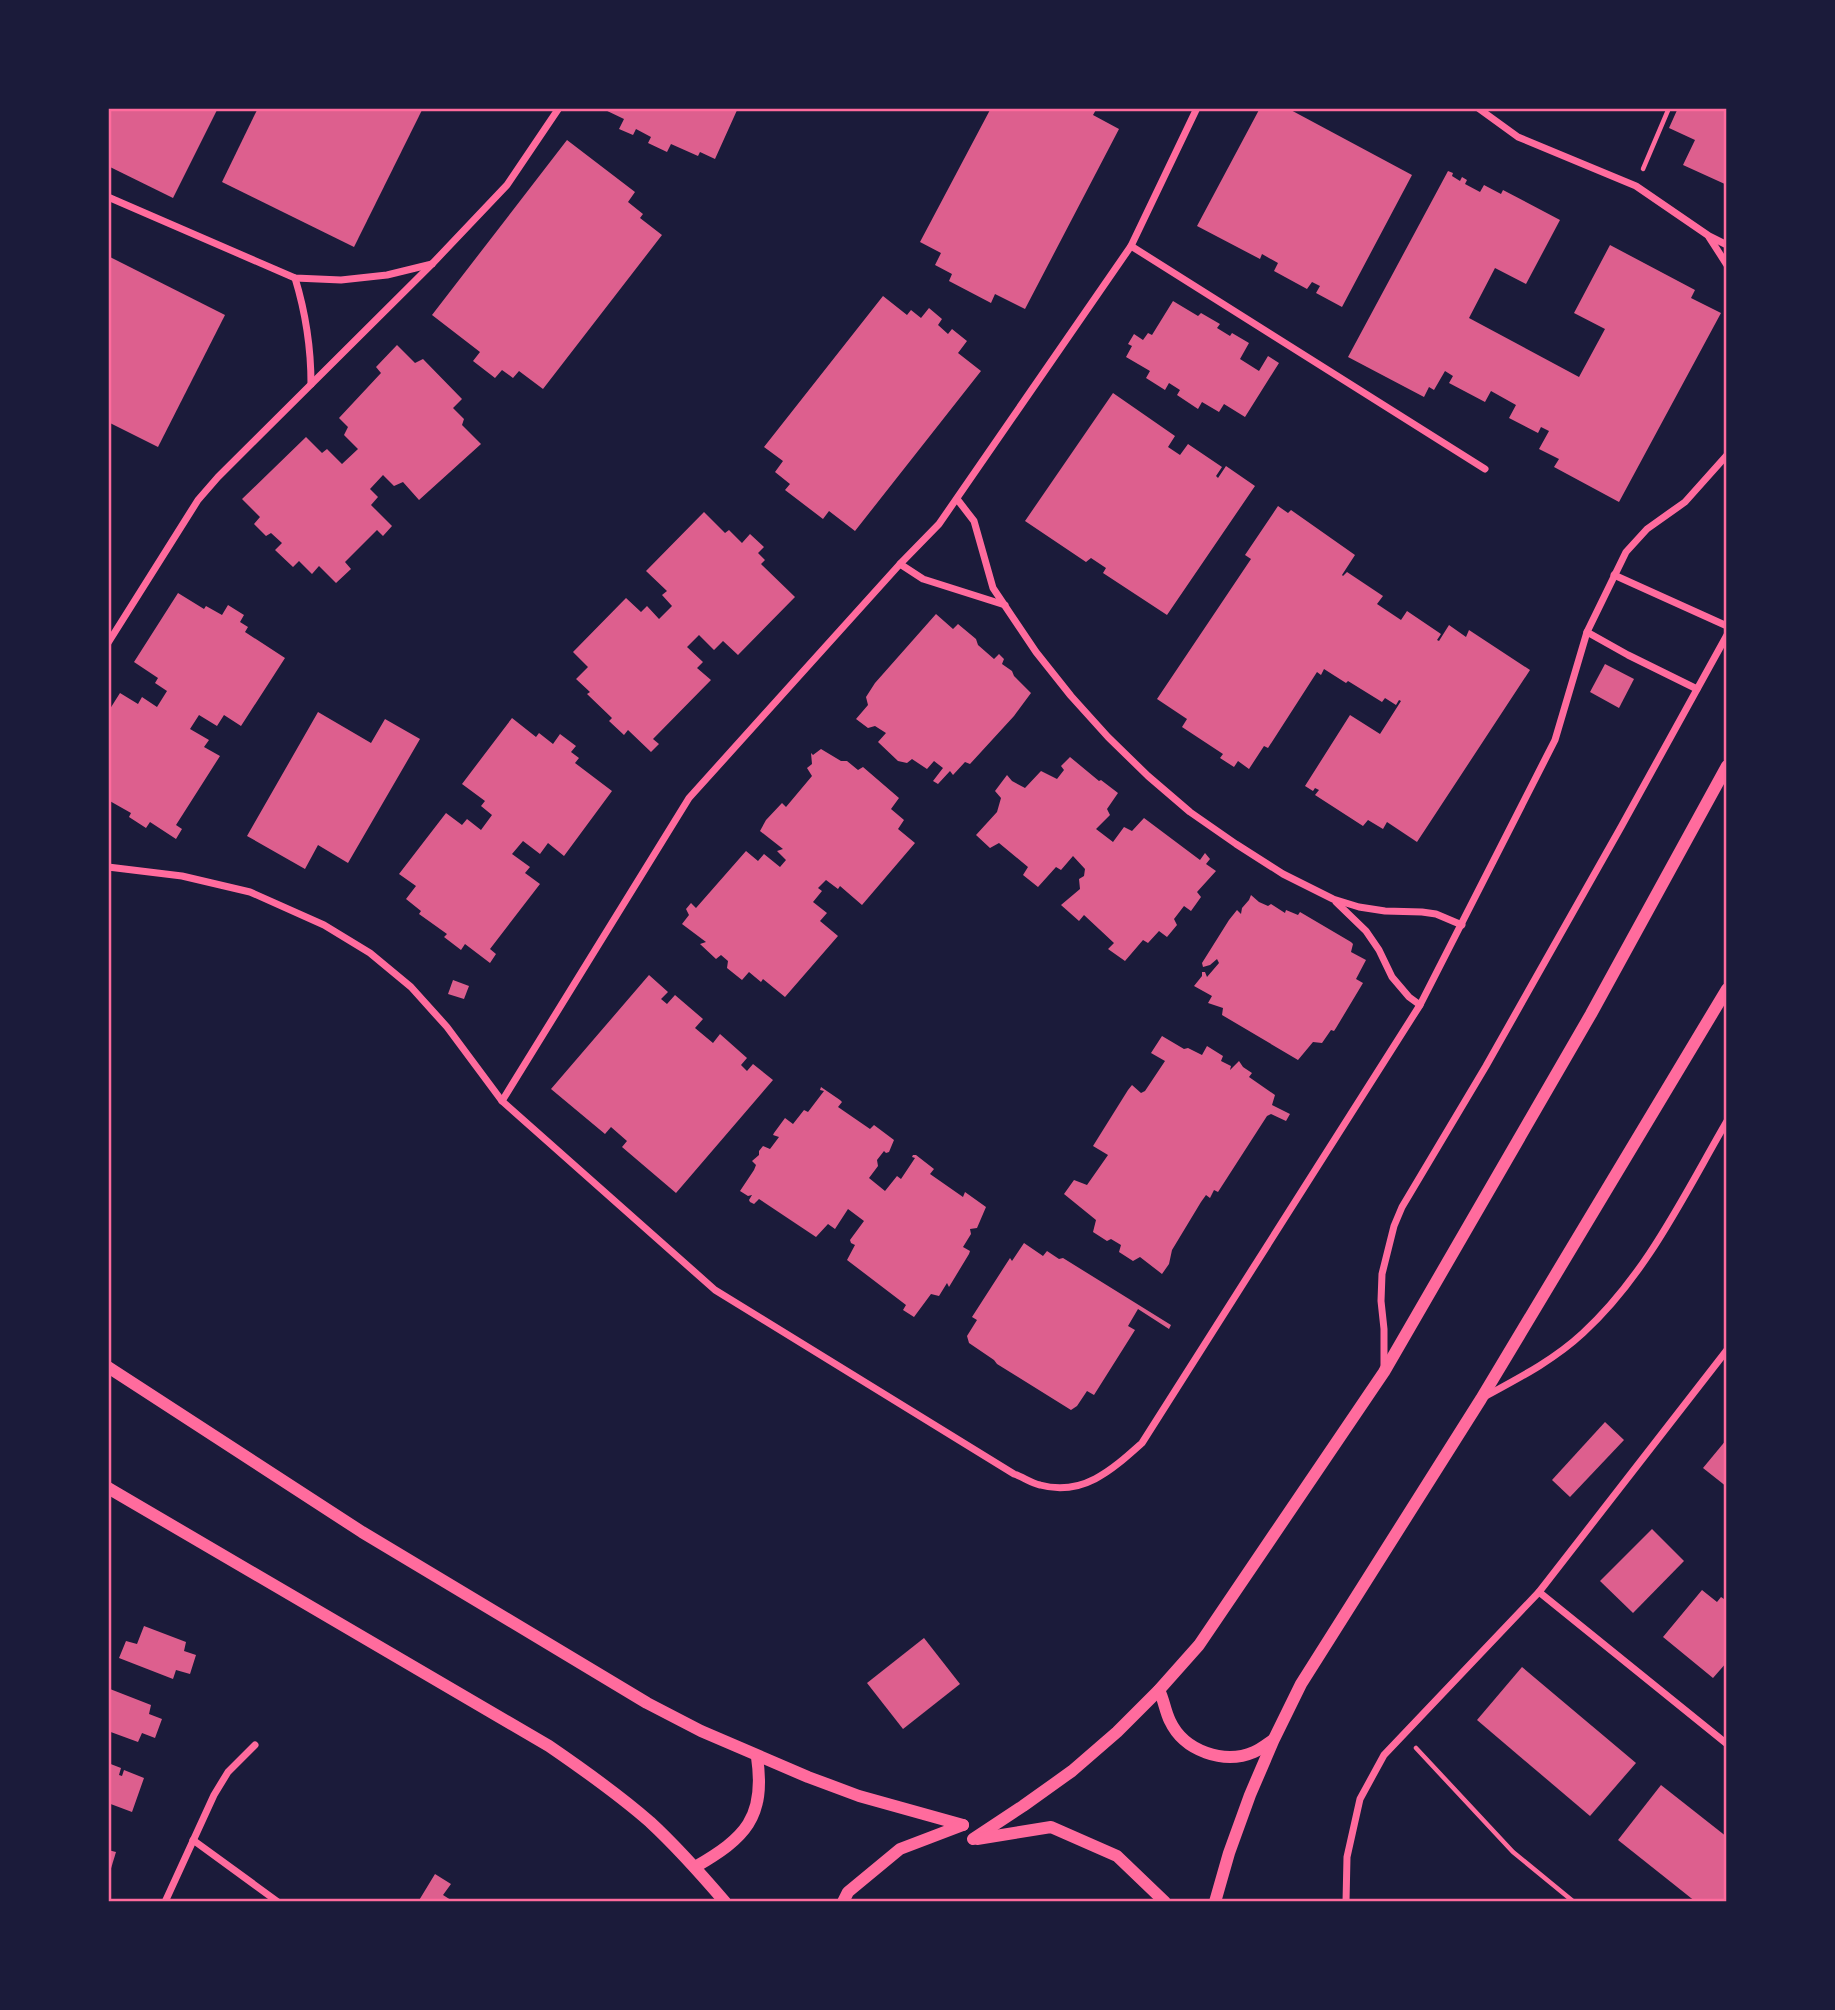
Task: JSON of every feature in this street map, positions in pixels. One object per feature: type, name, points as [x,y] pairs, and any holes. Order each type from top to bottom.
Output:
[{"type":"street","points":[[108,643],[198,500],[507,185],[559,108]]},
{"type":"street","points":[[502,1101],[689,798],[939,524],[957,499],[1131,246],[1197,108]]},
{"type":"street","points":[[1478,108],[1518,137],[1636,186],[1709,236],[1727,245]]},
{"type":"street","points":[[108,197],[295,278],[341,280],[387,275],[432,264]]},
{"type":"street","points":[[1709,236],[1727,265]]},
{"type":"street","points":[[1131,246],[1485,469]]},
{"type":"street","points":[[295,278],[306,313],[312,384]]},
{"type":"street","points":[[108,867],[182,876],[250,892],[336,932],[370,953],[411,987],[447,1027],[502,1101],[715,1290],[1014,1474],[1040,1485],[1068,1488],[1096,1480],[1142,1443],[1420,1005],[1555,740],[1587,632],[1626,552],[1647,529],[1685,502],[1727,455]]},
{"type":"street","points":[[957,499],[974,521],[993,588],[1036,652],[1070,696],[1148,776],[1191,812],[1236,844],[1283,874],[1333,899],[1385,911],[1436,914],[1462,925]]},
{"type":"street","points":[[900,564],[911,573],[936,584],[1005,605]]},
{"type":"street","points":[[1614,575],[1727,626]]},
{"type":"street","points":[[1587,632],[1697,689]]},
{"type":"street","points":[[1384,1372],[1382,1274],[1394,1226],[1402,1207],[1493,1054],[1727,635]]},
{"type":"street","points":[[973,1839],[1072,1771],[1117,1732],[1199,1645],[1384,1372],[1591,1014],[1727,766]]},
{"type":"street","points":[[1333,899],[1366,931],[1400,988],[1420,1005]]},
{"type":"street","points":[[1215,1902],[1242,1818],[1274,1739],[1301,1684],[1481,1399],[1727,989]]},
{"type":"street","points":[[1481,1399],[1534,1370],[1582,1334],[1624,1290],[1659,1241],[1727,1121]]},
{"type":"street","points":[[1346,1902],[1347,1857],[1360,1799],[1384,1755],[1539,1592],[1727,1350]]},
{"type":"street","points":[[108,1367],[362,1532],[658,1709],[757,1757],[859,1796],[963,1825],[973,1839]]},
{"type":"street","points":[[108,1488],[549,1746],[640,1815],[695,1867],[725,1902]]},
{"type":"street","points":[[1539,1592],[1727,1744]]},
{"type":"street","points":[[1159,1690],[1170,1721],[1185,1741],[1206,1753],[1230,1758],[1254,1752],[1274,1739]]},
{"type":"street","points":[[165,1902],[214,1795],[228,1772],[255,1745]]},
{"type":"street","points":[[695,1867],[731,1845],[747,1827],[757,1805],[761,1781],[757,1757]]},
{"type":"street","points":[[843,1902],[848,1892],[900,1849],[963,1825]]},
{"type":"street","points":[[973,1839],[1051,1827],[1117,1856],[1165,1902]]},
{"type":"street","points":[[193,1840],[278,1902]]},
{"type":"path","points":[[1636,186],[1669,108]]},
{"type":"path","points":[[1404,1734],[1513,1852],[1574,1902]]},
{"type":"building","points":[[108,108],[218,108],[173,198],[108,166]]},
{"type":"building","points":[[258,108],[423,108],[354,247],[222,182]]},
{"type":"building","points":[[601,108],[738,108],[715,159],[700,152],[698,156],[671,144],[667,152],[648,143],[651,137],[636,129],[633,135],[619,129],[624,119]]},
{"type":"building","points":[[991,108],[1097,108],[1093,115],[1119,129],[1025,309],[995,294],[991,303],[949,281],[952,274],[935,265],[941,253],[920,242]]},
{"type":"building","points":[[1260,108],[1287,108],[1412,175],[1342,307],[1316,293],[1320,286],[1312,282],[1307,289],[1274,271],[1278,263],[1262,254],[1260,259],[1197,226]]},
{"type":"building","points":[[1678,108],[1727,108],[1727,185],[1683,165],[1695,140],[1669,128]]},
{"type":"building","points":[[567,140],[635,192],[628,202],[643,214],[640,218],[662,235],[543,389],[519,371],[513,378],[502,370],[495,378],[473,361],[480,352],[432,315]]},
{"type":"building","points":[[1448,171],[1460,181],[1462,177],[1467,180],[1465,184],[1480,192],[1484,185],[1501,194],[1503,190],[1560,220],[1526,284],[1495,268],[1469,318],[1579,377],[1605,329],[1574,313],[1610,245],[1695,290],[1691,298],[1721,313],[1619,502],[1554,467],[1559,459],[1539,449],[1549,431],[1541,427],[1538,433],[1509,418],[1516,405],[1491,391],[1485,402],[1449,383],[1453,376],[1445,371],[1434,390],[1429,387],[1424,397],[1348,357]]},
{"type":"building","points":[[108,256],[225,315],[158,447],[108,422]]},
{"type":"building","points":[[883,296],[907,315],[911,310],[921,318],[929,308],[942,319],[938,325],[948,334],[952,329],[967,341],[958,353],[981,371],[855,531],[829,511],[823,519],[785,490],[790,484],[775,472],[783,461],[764,447]]},
{"type":"building","points":[[1173,301],[1198,316],[1201,313],[1220,324],[1217,328],[1230,336],[1232,333],[1249,343],[1240,359],[1259,371],[1268,356],[1279,363],[1245,417],[1224,404],[1219,412],[1202,402],[1198,409],[1177,395],[1180,390],[1169,383],[1165,390],[1146,378],[1150,371],[1126,357],[1132,346],[1128,344],[1134,334],[1143,340],[1148,333],[1152,335]]},
{"type":"building","points":[[397,345],[415,363],[423,359],[462,399],[453,408],[464,419],[462,425],[481,444],[419,500],[403,482],[394,486],[383,475],[370,489],[378,497],[371,505],[392,526],[383,536],[377,530],[345,562],[351,569],[336,583],[319,566],[312,574],[299,561],[293,567],[275,550],[282,543],[271,533],[266,536],[254,524],[260,517],[242,499],[306,437],[322,453],[327,449],[342,464],[358,449],[344,435],[348,427],[339,418],[381,373],[376,367]]},
{"type":"building","points":[[1113,393],[1175,436],[1168,447],[1180,455],[1188,444],[1222,467],[1216,476],[1218,478],[1226,466],[1255,486],[1167,615],[1103,573],[1106,568],[1091,558],[1086,562],[1025,521]]},
{"type":"building","points":[[1278,506],[1288,513],[1291,510],[1355,555],[1342,575],[1347,572],[1383,596],[1377,604],[1401,620],[1407,611],[1441,634],[1437,640],[1439,641],[1449,625],[1466,637],[1469,630],[1530,670],[1417,842],[1387,822],[1383,829],[1368,820],[1363,826],[1315,795],[1319,790],[1315,788],[1313,791],[1305,786],[1350,715],[1380,734],[1401,701],[1396,705],[1385,698],[1382,702],[1324,669],[1321,675],[1317,672],[1268,748],[1264,746],[1249,769],[1238,761],[1234,767],[1220,758],[1223,754],[1182,727],[1187,719],[1157,699],[1251,559],[1245,555]]},
{"type":"building","points":[[704,512],[725,533],[729,530],[742,543],[750,534],[764,547],[758,553],[765,560],[761,564],[795,597],[738,655],[723,641],[714,650],[699,635],[687,647],[703,662],[697,668],[711,680],[653,739],[659,744],[651,752],[628,730],[624,735],[609,721],[612,718],[587,694],[590,692],[576,679],[588,667],[573,652],[626,598],[641,612],[647,606],[659,619],[672,606],[662,595],[667,591],[646,571]]},
{"type":"building","points":[[178,593],[204,609],[206,606],[222,615],[228,605],[244,615],[240,622],[248,627],[245,632],[285,658],[241,726],[224,715],[217,726],[199,715],[190,729],[209,740],[204,747],[220,756],[176,825],[182,829],[176,839],[150,822],[146,828],[129,817],[131,813],[108,800],[108,712],[120,693],[138,704],[142,697],[157,707],[167,691],[155,683],[158,678],[134,662]]},
{"type":"building","points":[[936,614],[953,629],[958,624],[994,659],[999,654],[1004,659],[1002,664],[1012,671],[1031,693],[970,764],[965,762],[953,775],[950,771],[938,784],[933,781],[943,768],[934,761],[927,769],[912,759],[907,763],[898,761],[878,742],[886,733],[875,726],[868,728],[856,719],[868,705],[866,697],[875,683]]},
{"type":"building","points":[[1605,664],[1634,679],[1619,708],[1590,692]]},
{"type":"building","points":[[318,712],[371,743],[385,719],[420,739],[348,863],[318,845],[305,869],[247,836]]},
{"type":"building","points":[[512,718],[536,737],[539,733],[553,744],[560,734],[576,746],[571,752],[579,758],[575,763],[612,791],[564,856],[548,843],[540,854],[523,841],[512,854],[530,867],[525,873],[540,884],[490,949],[496,954],[490,963],[465,944],[461,950],[444,937],[447,934],[419,914],[421,911],[406,899],[416,886],[399,874],[446,813],[462,825],[467,819],[481,830],[492,815],[481,806],[485,801],[462,784]]},
{"type":"building","points":[[821,749],[841,761],[847,761],[858,770],[863,767],[899,798],[891,809],[904,820],[898,829],[915,843],[862,905],[840,886],[838,889],[826,880],[818,888],[822,891],[813,902],[827,913],[820,921],[838,936],[785,997],[763,979],[761,982],[749,972],[742,980],[727,968],[728,961],[721,955],[716,959],[700,944],[706,942],[682,924],[689,915],[686,909],[691,903],[696,908],[746,851],[758,861],[764,854],[780,867],[786,860],[777,851],[783,849],[760,831],[782,803],[786,807],[812,776],[807,768],[812,764],[811,753],[813,755]]},
{"type":"building","points":[[1070,757],[1118,793],[1107,809],[1110,815],[1096,829],[1113,842],[1124,827],[1132,831],[1144,818],[1200,860],[1205,853],[1210,859],[1206,864],[1216,871],[1197,892],[1201,897],[1191,911],[1184,906],[1174,919],[1177,925],[1167,937],[1159,931],[1148,943],[1143,940],[1125,961],[1108,949],[1114,943],[1084,915],[1079,921],[1061,905],[1080,889],[1079,879],[1084,876],[1085,869],[1073,856],[1061,870],[1056,867],[1038,887],[1023,875],[1028,867],[999,843],[990,848],[976,835],[997,812],[1001,798],[995,791],[1007,775],[1025,788],[1041,771],[1057,779],[1064,770],[1061,766]]},
{"type":"building","points":[[1251,895],[1259,902],[1268,906],[1271,904],[1285,913],[1286,910],[1298,915],[1300,912],[1351,942],[1351,952],[1366,960],[1356,979],[1363,983],[1334,1031],[1331,1030],[1322,1043],[1313,1042],[1298,1060],[1222,1015],[1223,1008],[1208,1003],[1212,996],[1194,986],[1202,972],[1205,972],[1207,977],[1219,963],[1217,959],[1203,967],[1202,963],[1229,920],[1237,910],[1241,914]]},
{"type":"building","points":[[649,975],[668,992],[661,999],[667,1004],[675,995],[703,1019],[695,1028],[713,1043],[720,1034],[747,1058],[741,1065],[747,1071],[753,1064],[773,1080],[676,1193],[622,1147],[627,1141],[611,1127],[605,1134],[551,1089]]},
{"type":"building","points":[[453,980],[469,986],[464,999],[448,994]]},
{"type":"building","points":[[1162,1036],[1184,1049],[1188,1048],[1202,1055],[1207,1046],[1223,1056],[1221,1061],[1231,1066],[1230,1070],[1239,1061],[1252,1073],[1249,1077],[1275,1095],[1272,1105],[1290,1114],[1286,1121],[1271,1114],[1267,1116],[1218,1192],[1214,1190],[1210,1198],[1206,1195],[1201,1202],[1172,1250],[1169,1264],[1162,1274],[1140,1257],[1133,1261],[1119,1252],[1121,1245],[1111,1239],[1107,1241],[1093,1232],[1096,1220],[1064,1194],[1074,1180],[1087,1185],[1108,1155],[1093,1146],[1132,1085],[1141,1093],[1145,1091],[1165,1061],[1151,1053]]},
{"type":"building","points":[[821,1087],[842,1102],[838,1107],[870,1129],[874,1125],[894,1140],[889,1152],[884,1151],[877,1160],[878,1166],[869,1178],[885,1191],[897,1176],[901,1179],[915,1158],[913,1155],[916,1155],[934,1169],[930,1174],[963,1197],[965,1192],[986,1207],[977,1228],[970,1229],[971,1234],[963,1247],[970,1251],[969,1254],[949,1287],[947,1283],[939,1296],[931,1294],[914,1317],[903,1310],[906,1305],[847,1260],[855,1245],[850,1240],[864,1221],[848,1209],[835,1229],[828,1224],[816,1237],[759,1199],[754,1204],[750,1202],[752,1195],[748,1196],[740,1191],[754,1170],[756,1165],[752,1161],[759,1155],[759,1151],[763,1146],[770,1149],[779,1137],[773,1135],[785,1118],[793,1124],[804,1110],[808,1112],[824,1091],[820,1090]]},
{"type":"building","points":[[1024,1243],[1043,1256],[1047,1251],[1059,1259],[1063,1258],[1171,1325],[1169,1329],[1138,1309],[1128,1326],[1135,1330],[1094,1395],[1087,1391],[1071,1410],[997,1364],[969,1343],[967,1336],[977,1320],[972,1317],[1010,1258],[1012,1261]]},
{"type":"building","points":[[1605,1422],[1624,1440],[1570,1497],[1552,1480]]},
{"type":"building","points":[[1727,1439],[1727,1487],[1703,1468]]},
{"type":"building","points":[[1652,1529],[1684,1561],[1633,1613],[1600,1581]]},
{"type":"building","points":[[1702,1590],[1717,1602],[1721,1597],[1727,1601],[1727,1662],[1713,1678],[1663,1637]]},
{"type":"building","points":[[144,1626],[186,1642],[184,1651],[196,1655],[190,1674],[176,1670],[173,1679],[119,1658],[126,1641],[137,1644]]},
{"type":"building","points":[[924,1638],[960,1684],[903,1729],[867,1683]]},
{"type":"building","points":[[1522,1667],[1636,1763],[1590,1816],[1477,1720]]},
{"type":"building","points":[[110,1689],[151,1705],[149,1714],[162,1719],[155,1738],[142,1733],[138,1742],[108,1731]]},
{"type":"building","points":[[108,1763],[121,1768],[119,1775],[122,1776],[124,1770],[144,1778],[132,1812],[108,1803]]},
{"type":"building","points":[[1661,1785],[1727,1837],[1727,1902],[1696,1902],[1618,1840]]},
{"type":"building","points":[[108,1850],[116,1852],[109,1875],[108,1875]]},
{"type":"building","points":[[435,1874],[451,1884],[443,1895],[454,1902],[418,1902]]}]
